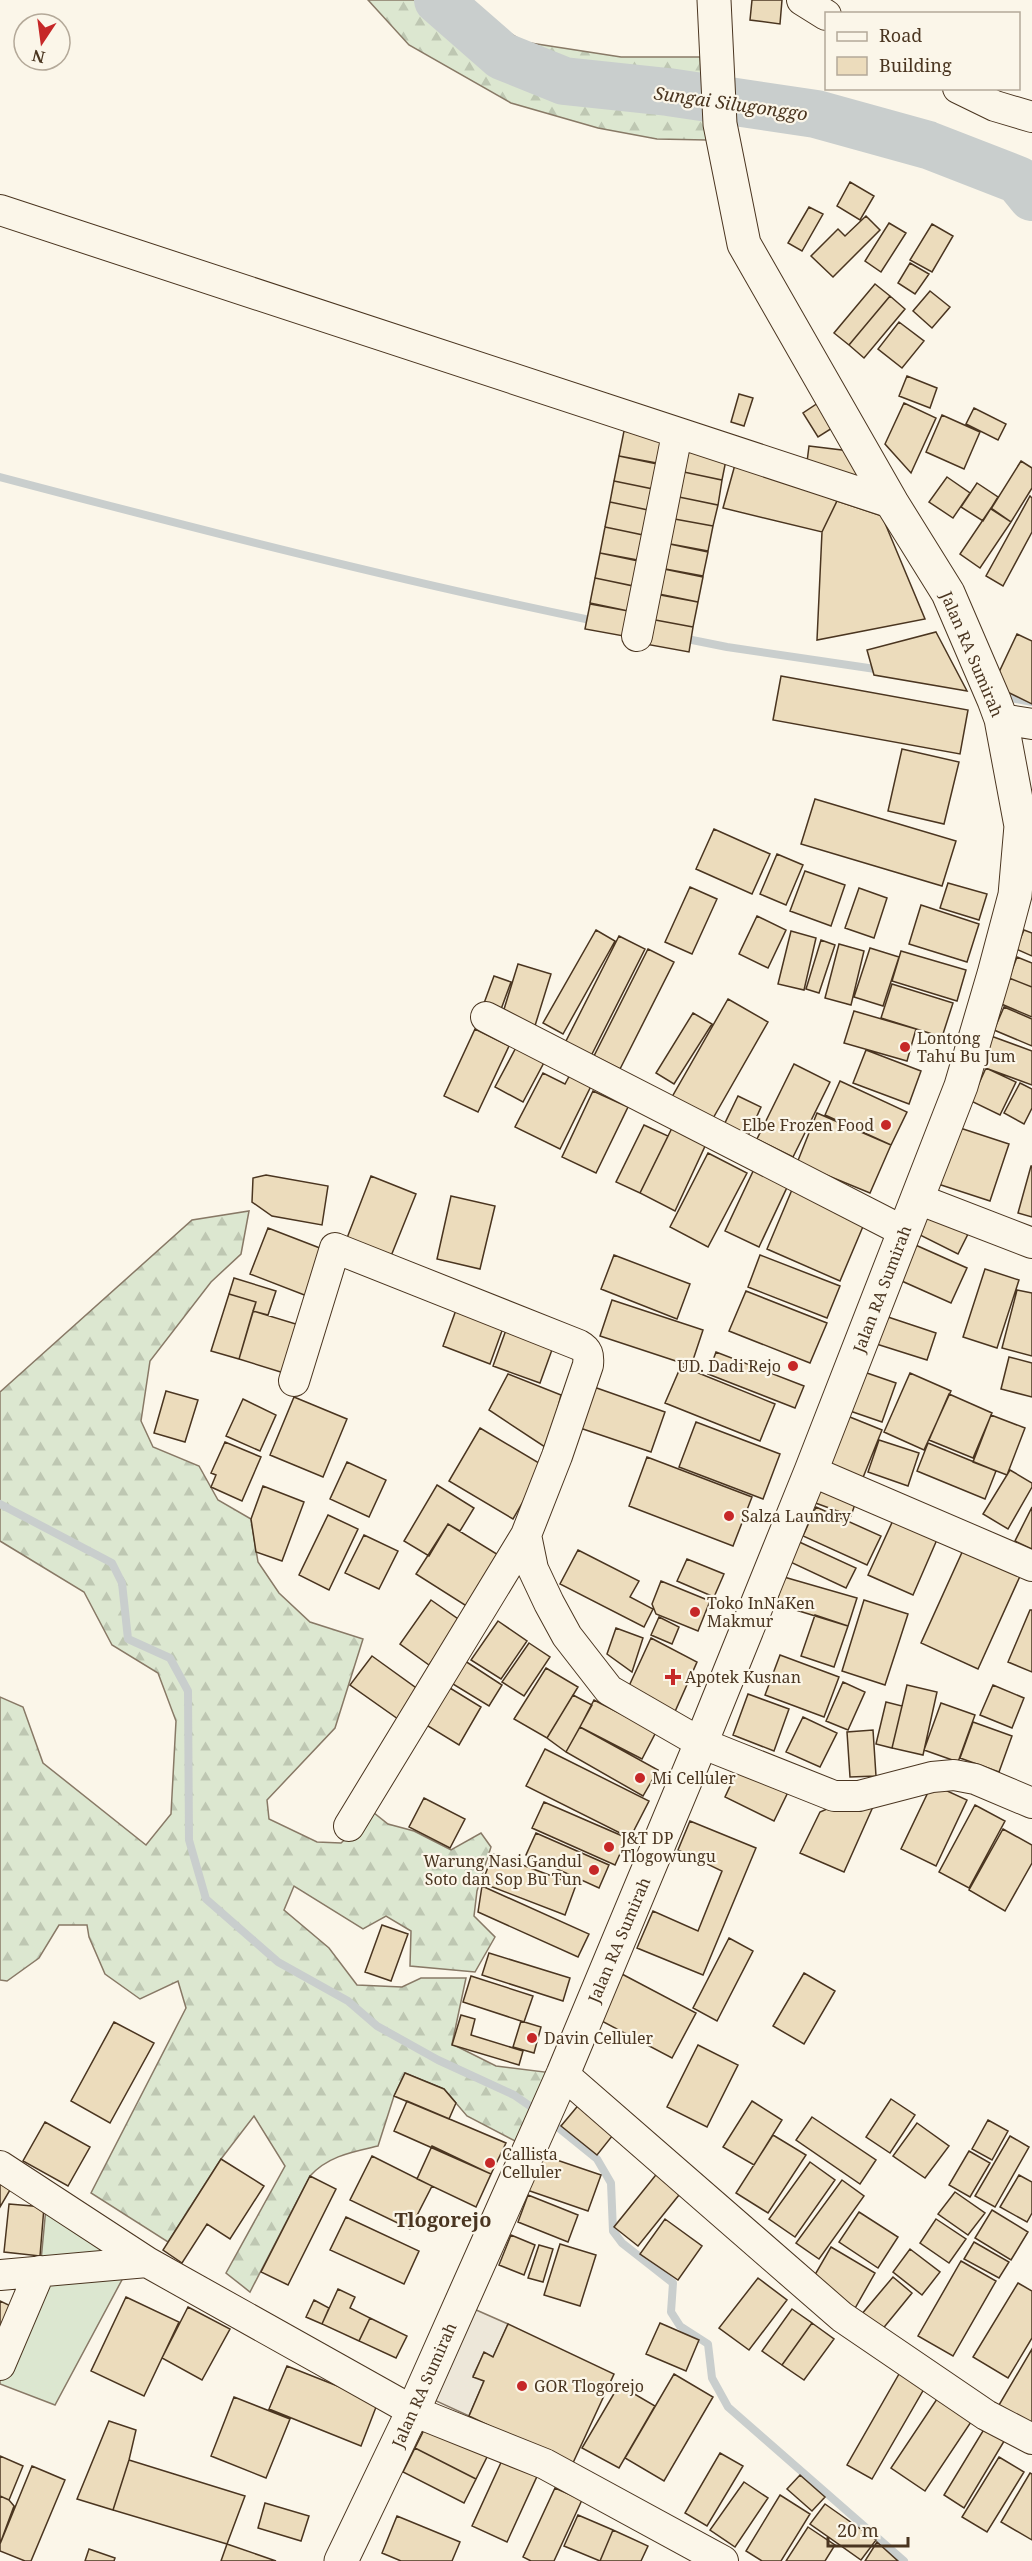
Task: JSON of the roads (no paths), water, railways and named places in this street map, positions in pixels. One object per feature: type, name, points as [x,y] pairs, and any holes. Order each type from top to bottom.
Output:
[{"type":"main road","name":"Jalan RA Sumirah","points":[[341,2561],[414,2411],[563,2074],[811,1472],[961,1086],[1015,894],[1021,826],[1007,715],[948,593],[892,503],[744,244],[720,124],[714,0]]},
{"type":"street","points":[[802,0],[825,14]]},
{"type":"street","points":[[962,90],[995,106],[1032,117]]},
{"type":"street","points":[[0,210],[892,503]]},
{"type":"street","points":[[637,636],[677,434]]},
{"type":"street","points":[[486,1017],[905,1232]]},
{"type":"street","points":[[918,1199],[1032,1243]]},
{"type":"street","points":[[294,1381],[335,1248],[584,1348],[589,1355],[588,1365],[557,1456],[526,1535],[349,1826]]},
{"type":"street","points":[[811,1472],[1032,1566]]},
{"type":"street","points":[[526,1535],[533,1569],[549,1603],[567,1636],[609,1690],[701,1743],[834,1797],[859,1796],[932,1777],[954,1775],[975,1779],[1032,1803]]},
{"type":"street","points":[[563,2074],[842,2317],[986,2415],[1032,2439]]},
{"type":"street","points":[[0,2166],[147,2262],[414,2411],[545,2464],[723,2561]]},
{"type":"street","points":[[0,2275],[147,2262]]},
{"type":"street","points":[[0,2365],[40,2271]]},
{"type":"waterway","name":"Sungai Silugonggo","points":[[438,0],[502,56],[564,81],[668,92],[816,114],[928,145],[1018,180],[1032,197]]},
{"type":"waterway","points":[[0,477],[296,553],[445,589],[595,621]]},
{"type":"waterway","points":[[682,638],[882,670]]},
{"type":"waterway","points":[[1000,696],[1032,702]]},
{"type":"waterway","points":[[0,1504],[112,1563],[122,1583],[128,1639],[170,1658],[188,1691],[189,1840],[206,1899],[278,1962],[348,2001],[377,2026],[438,2060],[514,2095],[540,2113]]},
{"type":"waterway","points":[[550,2121],[597,2159],[611,2183],[613,2231],[622,2243],[673,2283],[671,2312],[680,2326],[708,2344],[712,2378],[728,2407],[904,2561]]},
{"type":"place","name":"Lontong Tahu Bu Jum","points":[[905,1047]]},
{"type":"place","name":"Elbe Frozen Food","points":[[886,1125]]},
{"type":"place","name":"UD. Dadi Rejo","points":[[793,1366]]},
{"type":"place","name":"Salza Laundry","points":[[729,1516]]},
{"type":"place","name":"Toko InNaKen Makmur","points":[[695,1612]]},
{"type":"place","name":"Apotek Kusnan","points":[[673,1677]]},
{"type":"place","name":"Mi Celluler","points":[[640,1778]]},
{"type":"place","name":"J&T DP Tlogowungu","points":[[609,1847]]},
{"type":"place","name":"Warung Nasi Gandul Soto dan Sop Bu Tun","points":[[594,1870]]},
{"type":"place","name":"Davin Celluler","points":[[532,2038]]},
{"type":"place","name":"Callista Celluler","points":[[490,2163]]},
{"type":"place","name":"GOR Tlogorejo","points":[[522,2386]]},
{"type":"district","name":"Tlogorejo","points":[[443,2219]]}]
